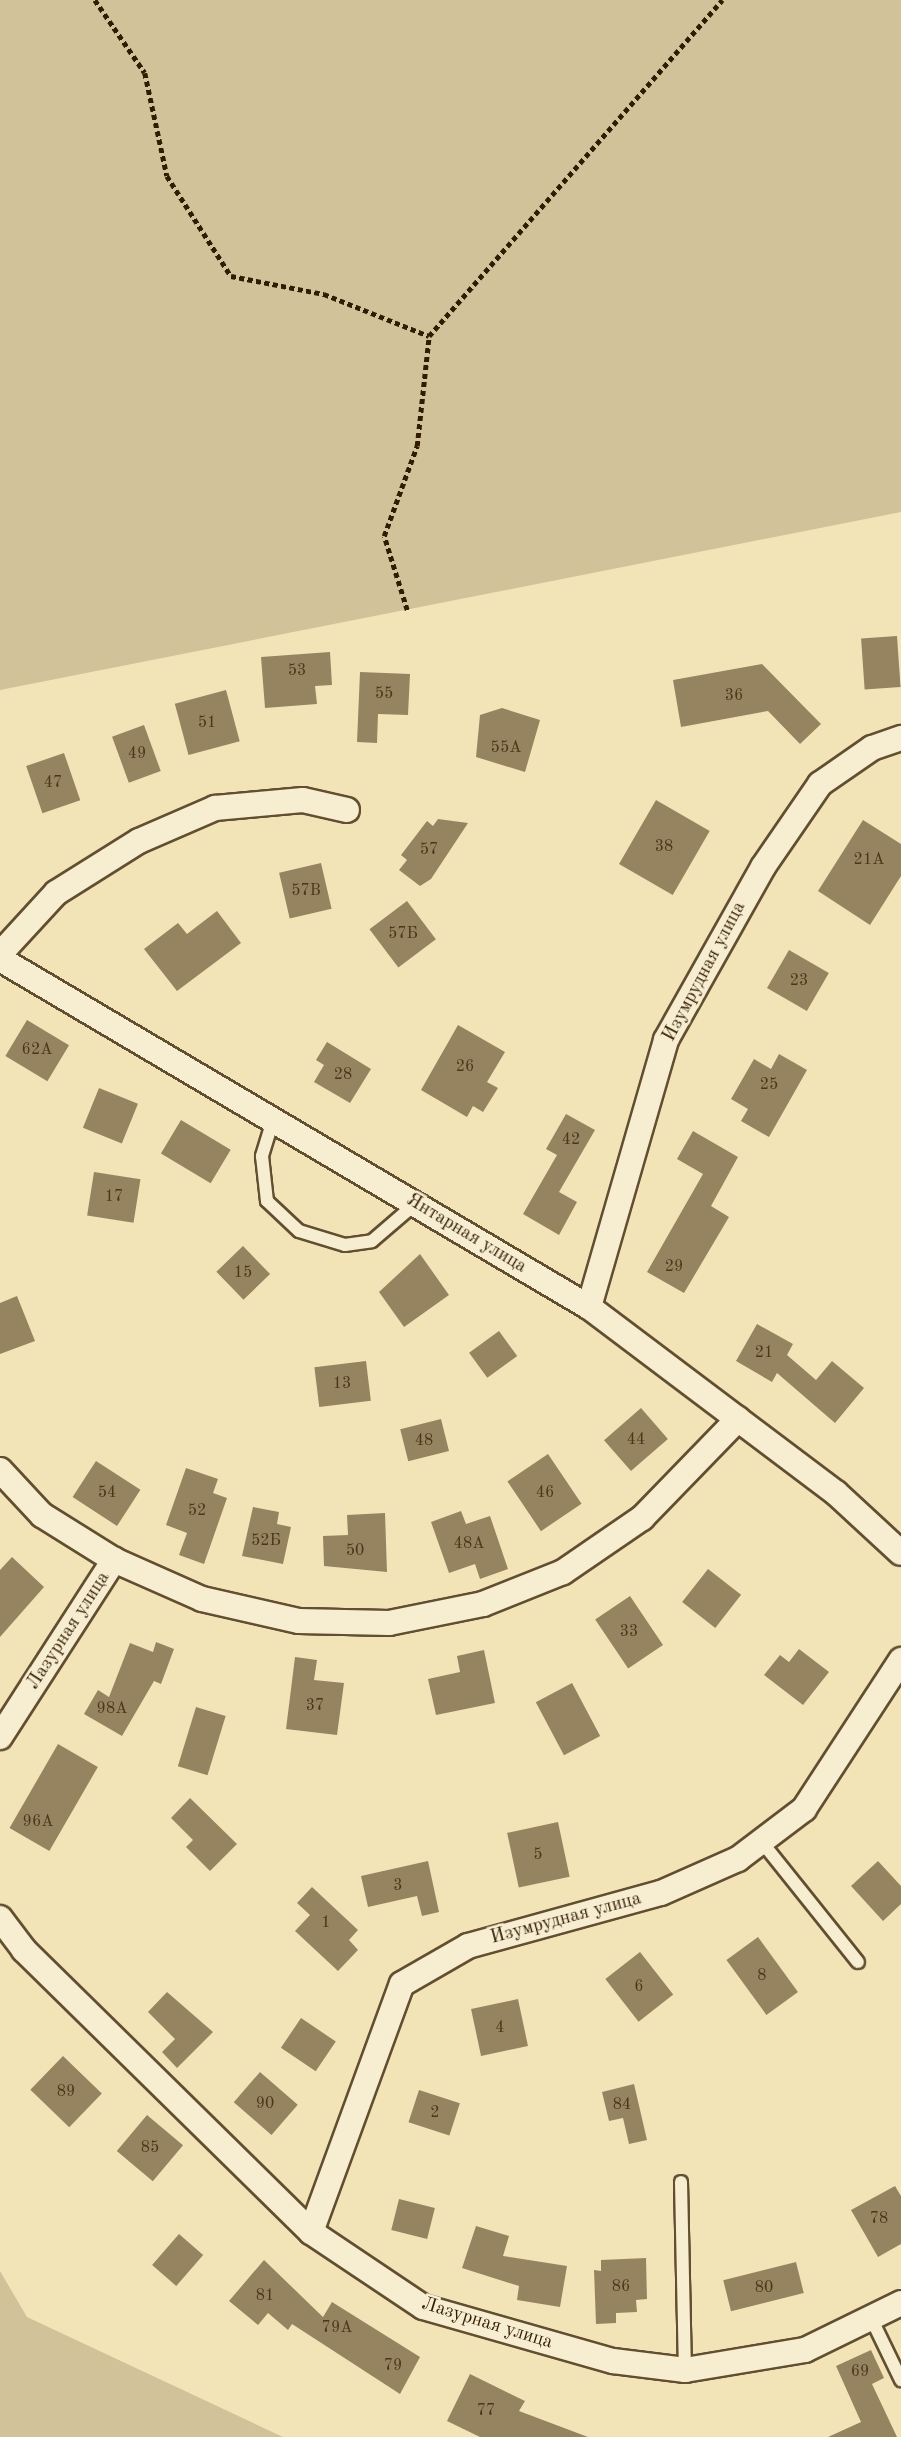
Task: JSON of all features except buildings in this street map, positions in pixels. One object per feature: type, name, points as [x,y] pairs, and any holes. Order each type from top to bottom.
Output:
[{"type":"street","name":"Изумрудная улица","points":[[589,1307],[673,1028],[762,867],[820,784],[872,748],[901,738]]},
{"type":"street","points":[[0,954],[56,893],[139,841],[215,808],[303,800],[347,810]]},
{"type":"street","name":"Янтарная улица","points":[[0,959],[589,1307],[738,1419],[901,1553]]},
{"type":"street","points":[[0,1470],[42,1514],[114,1560],[202,1599],[299,1621],[389,1623],[483,1604],[564,1572],[642,1518],[738,1419]]},
{"type":"street","name":"Лазурная улица","points":[[0,1738],[114,1560]]},
{"type":"street","name":"Изумрудная улица","points":[[311,2232],[402,1984],[468,1945],[662,1893],[738,1859],[804,1809],[901,1660]]},
{"type":"street","name":"Лазурная улица","points":[[0,1918],[24,1951],[311,2232],[424,2307],[601,2358],[685,2370],[805,2350],[872,2320],[901,2303]]},
{"type":"lane","points":[[272,1120],[262,1156],[267,1201],[299,1231],[345,1245],[372,1241],[397,1225],[415,1204]]},
{"type":"lane","points":[[761,1842],[858,1962]]},
{"type":"lane","points":[[681,2182],[685,2370]]},
{"type":"lane","points":[[872,2320],[901,2380]]},
{"type":"path","points":[[95,0],[145,73],[167,176],[231,276],[324,294],[429,337]]},
{"type":"path","points":[[407,610],[384,536],[417,446],[429,337],[722,0]]},
{"type":"shaded area","points":[[0,0],[901,0],[901,512],[0,690]]},
{"type":"shaded area","points":[[0,2271],[27,2317],[283,2437],[0,2437]]}]
